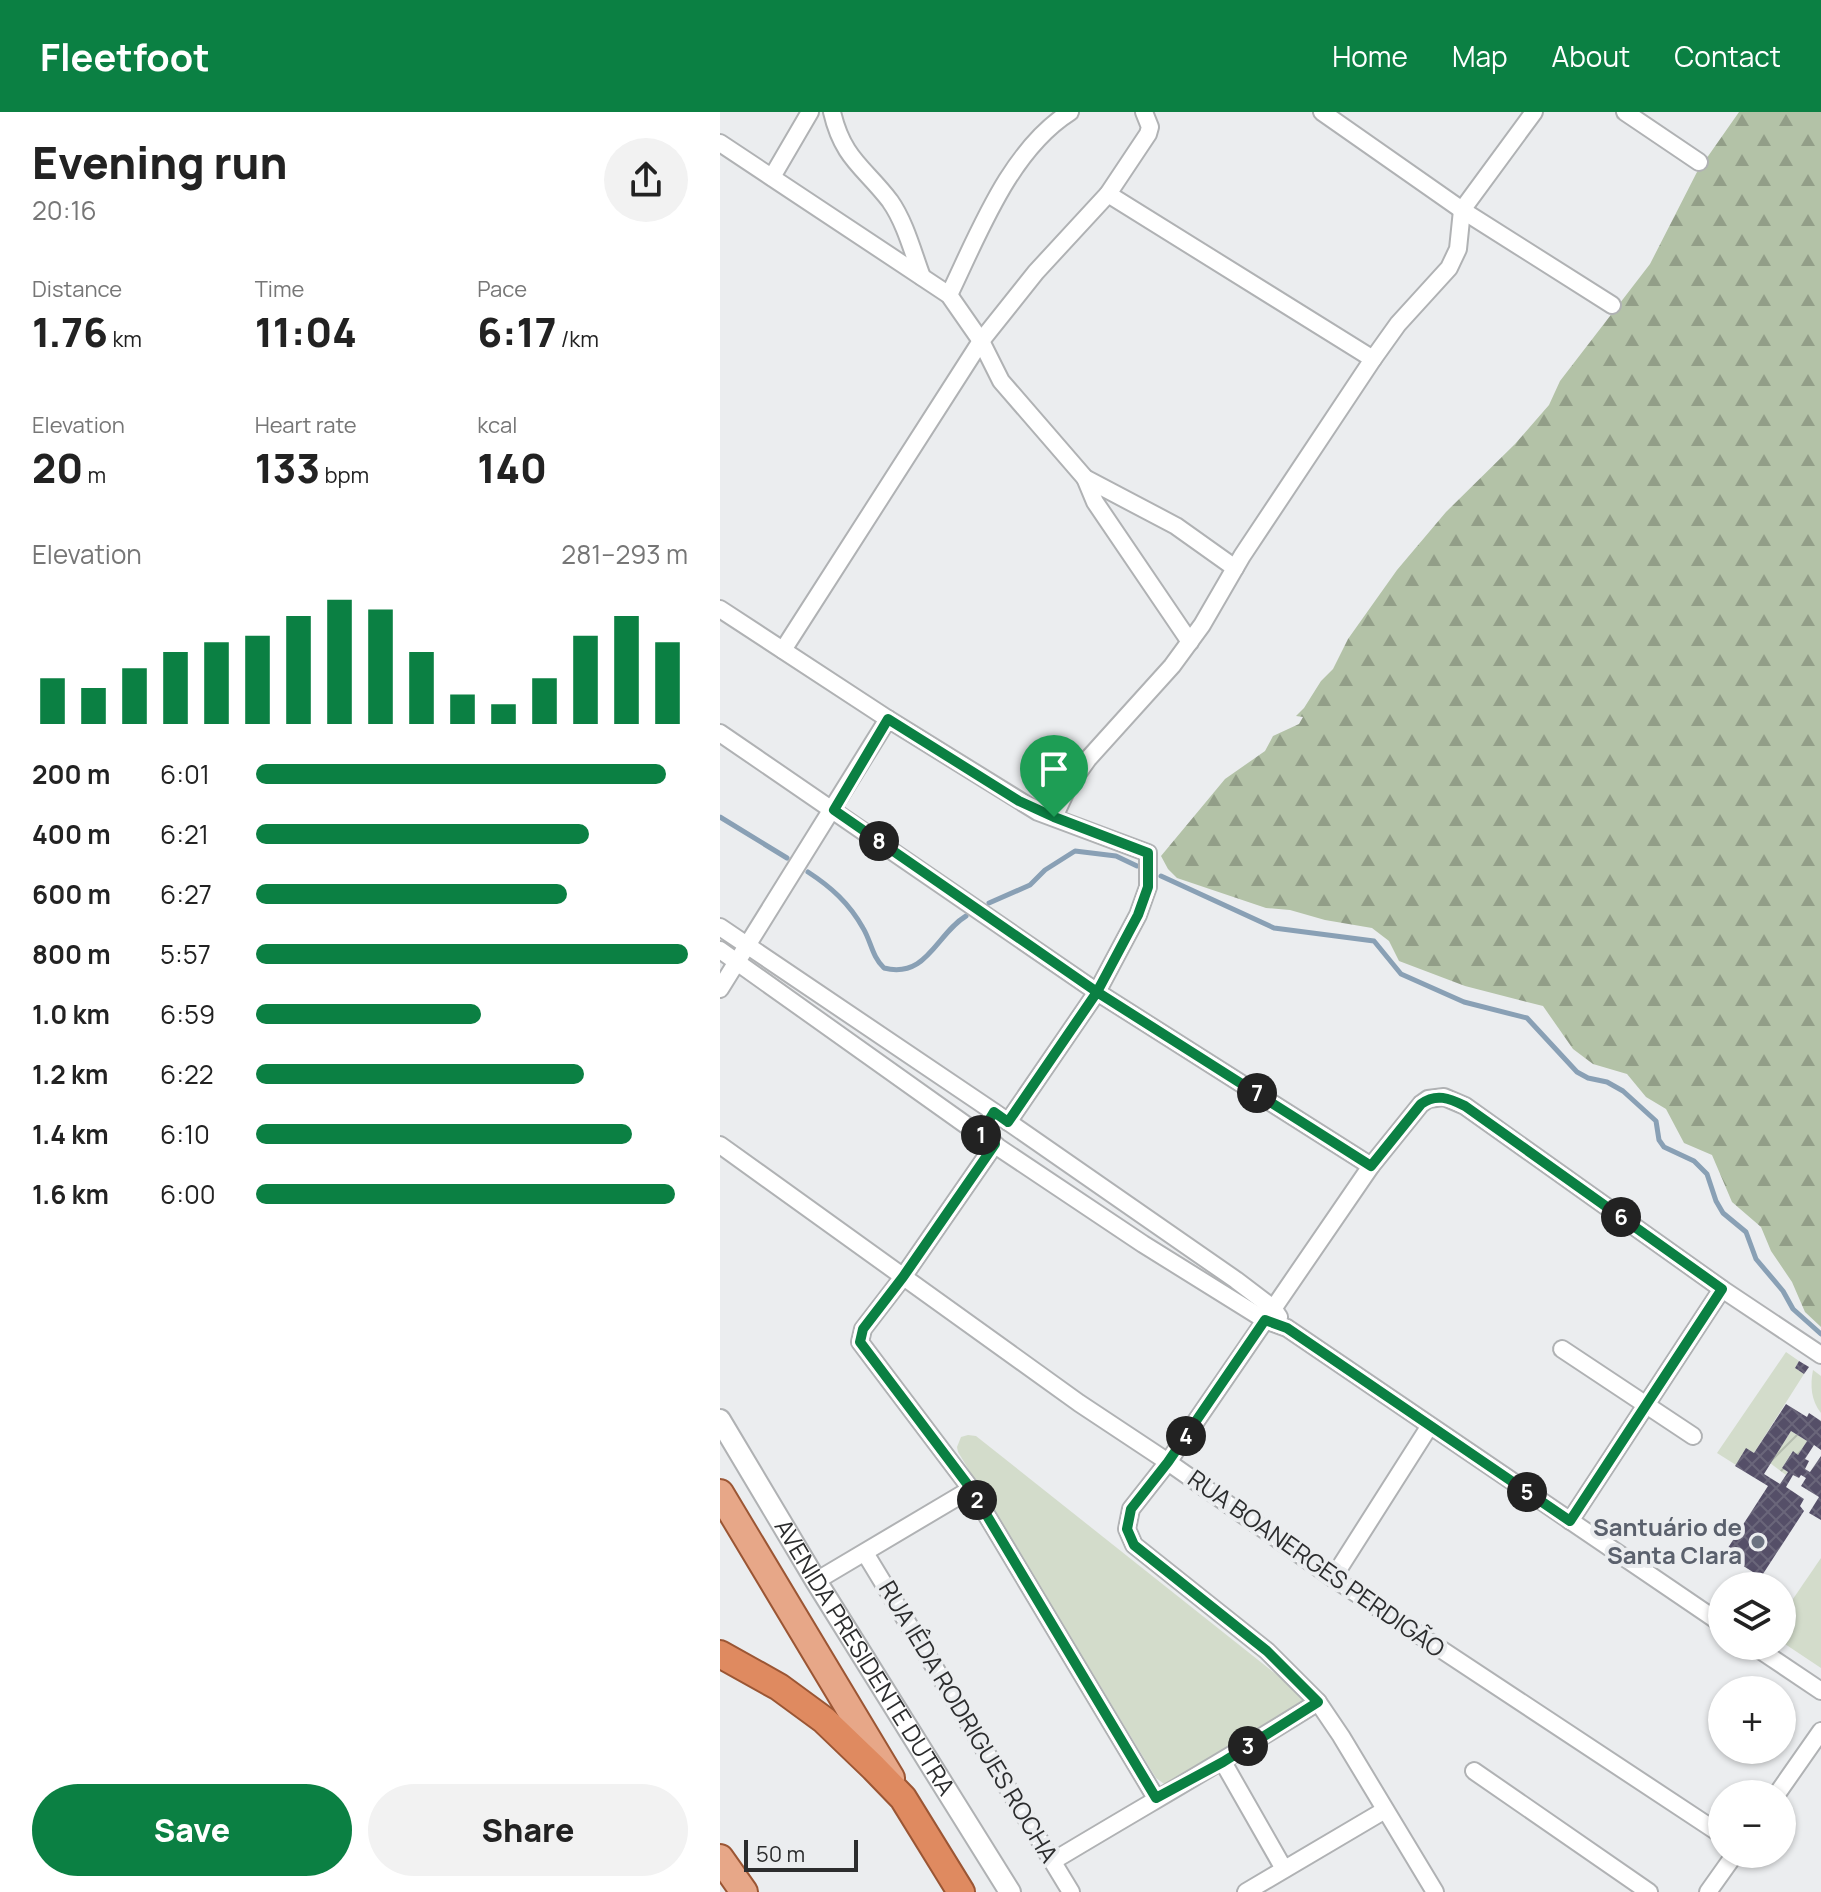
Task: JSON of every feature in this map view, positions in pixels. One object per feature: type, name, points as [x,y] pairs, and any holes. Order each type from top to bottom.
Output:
[{"type":"highway","points":[[720,1654],[779,1687],[824,1720],[903,1798],[961,1892]]},
{"type":"main road","name":"AVENIDA PRESIDENTE DUTRA","points":[[720,1493],[903,1798]]},
{"type":"main road","points":[[720,1858],[744,1892]]},
{"type":"street","points":[[772,177],[810,112]]},
{"type":"street","points":[[832,112],[837,131],[851,157],[891,202],[922,277]]},
{"type":"street","points":[[949,295],[1014,167],[1035,142],[1070,112]]},
{"type":"street","points":[[783,650],[981,341],[1036,272],[1108,194],[1148,134],[1150,127],[1144,112]]},
{"type":"street","points":[[1322,112],[1462,210],[1612,305]]},
{"type":"street","points":[[1054,817],[1068,787],[1088,759],[1190,642],[1235,568],[1398,324],[1453,262],[1458,249],[1462,210],[1534,112]]},
{"type":"street","points":[[1625,112],[1699,162]]},
{"type":"street","points":[[720,143],[949,295],[981,341],[1001,381],[1085,478],[1095,502],[1190,642]]},
{"type":"street","points":[[1108,194],[1373,359]]},
{"type":"street","points":[[1085,478],[1176,526],[1235,568]]},
{"type":"street","points":[[720,609],[1019,801],[1148,853],[1149,874],[1144,902],[1097,992],[1001,1117],[980,1135]]},
{"type":"street","points":[[720,989],[888,719]]},
{"type":"street","points":[[720,733],[1097,992],[1371,1166]]},
{"type":"street","points":[[720,927],[1001,1117],[1287,1328],[1429,1427],[1708,1615]]},
{"type":"street","points":[[720,950],[980,1135],[1143,1244],[1269,1314]]},
{"type":"street","points":[[1435,1892],[1318,1702],[1267,1651],[1130,1540],[1127,1529],[1131,1509],[1168,1462],[1371,1166],[1421,1104],[1428,1099],[1444,1097],[1465,1106],[1722,1289],[1821,1355]]},
{"type":"street","points":[[995,1144],[863,1329],[860,1342],[971,1489],[1156,1798]]},
{"type":"street","name":"RUA BOANERGES PERDIGÃO","points":[[720,1145],[1079,1403],[1333,1578],[1708,1826]]},
{"type":"street","points":[[1570,1521],[1722,1289]]},
{"type":"street","points":[[1562,1349],[1693,1436]]},
{"type":"street","name":"AVENIDA PRESIDENTE DUTRA","points":[[720,1420],[816,1581],[1010,1892]]},
{"type":"street","points":[[1333,1578],[1429,1427]]},
{"type":"street","points":[[816,1581],[971,1489]]},
{"type":"street","name":"RUA IÊDA RODRIGUES ROCHA","points":[[865,1553],[1071,1892]]},
{"type":"street","points":[[1775,1660],[1821,1691]]},
{"type":"street","points":[[1053,1861],[1156,1798],[1223,1762],[1318,1702]]},
{"type":"street","points":[[1787,1780],[1821,1731]]},
{"type":"street","points":[[1223,1762],[1284,1869]]},
{"type":"street","points":[[1474,1771],[1649,1892]]},
{"type":"street","points":[[1246,1892],[1385,1810]]},
{"type":"street","points":[[1708,1892],[1725,1868]]},
{"type":"green space","points":[[1739,112],[1821,112],[1821,1327],[1805,1312],[1761,1227],[1732,1202],[1712,1155],[1684,1143],[1666,1109],[1646,1097],[1627,1074],[1593,1064],[1573,1049],[1543,1006],[1465,986],[1399,961],[1389,941],[1372,928],[1290,910],[1266,908],[1177,878],[1161,856],[1225,779],[1265,751],[1273,736],[1299,724],[1303,717],[1296,716],[1333,669],[1348,639],[1397,570],[1446,512],[1515,444],[1549,405],[1560,381],[1650,264],[1697,172]]},
{"type":"green space","points":[[1786,1352],[1799,1361],[1795,1368],[1804,1374],[1754,1453],[1746,1449],[1736,1465],[1717,1453]]},
{"type":"green space","points":[[1813,1370],[1821,1376],[1821,1413],[1812,1393]]},
{"type":"green space","points":[[1791,1431],[1807,1441],[1798,1455],[1792,1452],[1782,1468],[1788,1472],[1786,1475],[1770,1463]]},
{"type":"green space","points":[[976,1436],[1307,1701],[1167,1786],[1156,1778],[958,1452],[961,1437]]},
{"type":"green space","points":[[1821,1558],[1821,1668],[1796,1651],[1796,1595]]},
{"type":"building","points":[[1799,1361],[1809,1367],[1804,1374],[1795,1368]]},
{"type":"building","points":[[1786,1404],[1807,1417],[1809,1413],[1821,1421],[1821,1450],[1814,1445],[1805,1459],[1809,1461],[1805,1469],[1810,1472],[1821,1456],[1821,1520],[1809,1513],[1819,1497],[1801,1486],[1806,1478],[1793,1475],[1786,1487],[1804,1499],[1800,1506],[1804,1511],[1764,1572],[1753,1572],[1724,1554],[1768,1486],[1735,1466],[1746,1448],[1754,1453]],"holes":[[[1791,1431],[1807,1441],[1798,1455],[1793,1451],[1782,1468],[1788,1472],[1780,1484],[1764,1474]]]},
{"type":"waterway","points":[[720,817],[787,858]]},
{"type":"waterway","points":[[989,903],[1030,885],[1045,870],[1075,851],[1116,856],[1137,866]]},
{"type":"waterway","points":[[808,872],[846,903],[884,968],[899,970],[921,961],[966,916]]},
{"type":"waterway","points":[[1161,876],[1274,928],[1374,941],[1401,974],[1464,1002],[1527,1018],[1577,1072],[1623,1091],[1656,1121],[1659,1140],[1664,1147],[1694,1161],[1707,1174],[1723,1213],[1746,1232],[1756,1259],[1783,1291],[1793,1309],[1821,1334]]},
{"type":"place","name":"Santuário de Santa Clara","points":[[1758,1542]]},
{"type":"route","points":[[1054,817],[1019,801],[888,719],[834,810],[1097,992],[1371,1166],[1421,1104],[1436,1097],[1453,1100],[1722,1289],[1570,1521],[1287,1328],[1265,1320],[1168,1462],[1131,1509],[1127,1529],[1134,1545],[1267,1651],[1318,1702],[1223,1762],[1156,1798],[971,1489],[860,1342],[863,1329],[995,1144],[980,1135],[994,1112],[1008,1122],[1097,992],[1144,902],[1148,887],[1148,853],[1054,817]]}]
